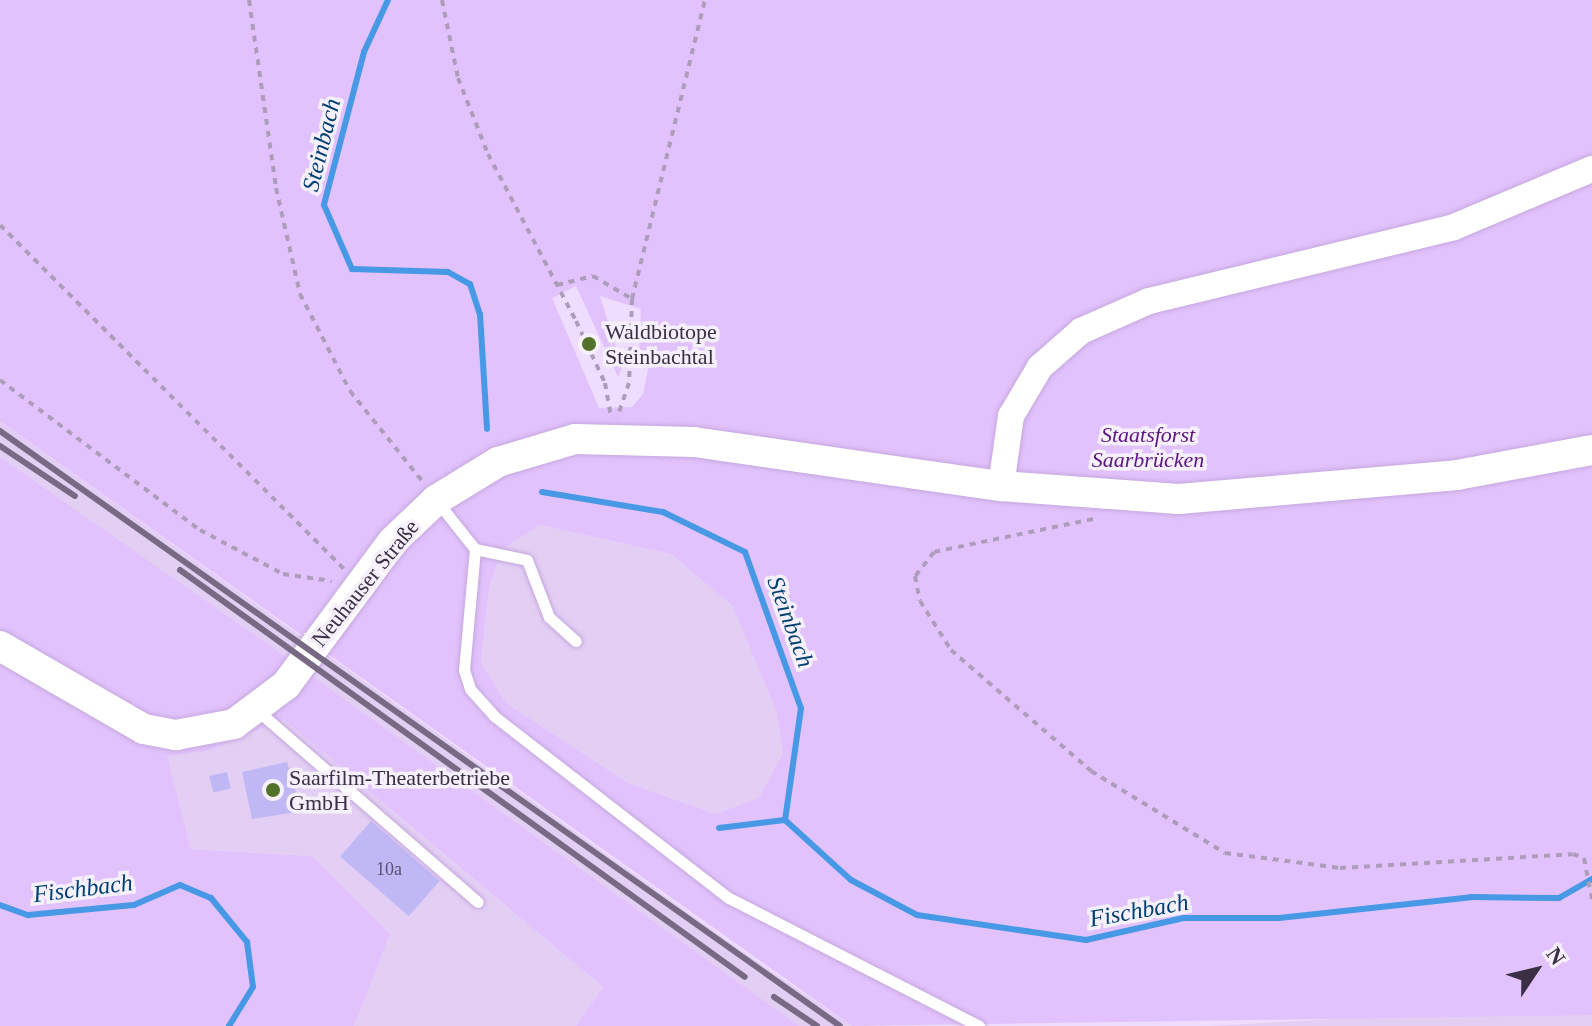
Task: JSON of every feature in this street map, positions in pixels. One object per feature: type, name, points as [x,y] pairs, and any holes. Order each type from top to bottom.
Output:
[{"type":"main road","name":"Neuhauser Straße","points":[[0,646],[144,729],[208,733],[258,711],[360,584],[436,500],[498,462],[611,435],[1096,497],[1365,486],[1592,450]]},
{"type":"street","points":[[1001,486],[1011,416],[1040,367],[1081,331],[1149,301],[1454,227],[1592,169]]},
{"type":"lane","points":[[436,500],[475,549],[527,560],[549,617],[576,641]]},
{"type":"lane","points":[[475,549],[464,670],[470,689],[494,716],[729,898],[979,1026]]},
{"type":"lane","points":[[258,711],[478,902]]},
{"type":"path","points":[[249,0],[276,188],[300,294],[350,391],[416,473]]},
{"type":"path","points":[[442,0],[468,104],[605,383],[611,435]]},
{"type":"path","points":[[611,435],[629,383],[632,299],[705,0]]},
{"type":"path","points":[[0,225],[360,584]]},
{"type":"path","points":[[557,285],[593,276],[632,299]]},
{"type":"path","points":[[0,380],[200,530],[283,574],[360,584]]},
{"type":"path","points":[[1096,497],[1096,519],[934,552],[915,576],[920,601],[951,650],[1091,771],[1225,853],[1340,868],[1584,858],[1592,899]]},
{"type":"shaded area","points":[[0,421],[743,952],[852,1026],[799,1026],[560,858],[0,457]]},
{"type":"shaded area","points":[[540,525],[671,554],[734,606],[776,711],[783,753],[759,799],[716,814],[628,783],[506,703],[481,664],[489,588],[502,549]]},
{"type":"shaded area","points":[[283,719],[603,987],[576,1026],[354,1026],[390,934],[312,856],[191,849],[166,755],[211,750]]},
{"type":"shaded area","points":[[1471,1011],[1592,1015],[1592,1026],[1209,1026]]},
{"type":"green space","name":"Staatsforst Saarbrücken","points":[[0,0],[1592,0],[1592,1015],[852,1026],[0,421]],"holes":[[[576,286],[618,377],[622,367],[600,296],[641,309],[639,349],[651,353],[643,394],[632,407],[599,408],[552,298]],[[540,525],[671,554],[733,606],[776,711],[783,753],[759,798],[716,814],[628,783],[506,703],[481,663],[489,588],[502,549]]]},
{"type":"green space","points":[[0,457],[259,638],[799,1026],[576,1026],[603,987],[283,719],[211,750],[167,756],[191,849],[312,856],[390,934],[354,1026],[0,1026]]},
{"type":"building","name":"Saarfilm-Theaterbetriebe GmbH","points":[[287,762],[302,811],[252,819],[242,772]]},
{"type":"building","points":[[227,772],[231,789],[213,793],[209,776]]},
{"type":"building","points":[[371,821],[440,881],[409,916],[340,856]]},
{"type":"waterway","name":"Steinbach","points":[[388,0],[364,52],[324,205],[352,269],[448,272],[470,284],[480,314],[487,429]]},
{"type":"waterway","name":"Steinbach","points":[[542,492],[663,512],[745,552],[801,708],[785,820]]},
{"type":"waterway","name":"Fischbach","points":[[719,828],[785,820],[851,880],[917,915],[1086,940],[1184,918],[1279,918],[1471,897],[1559,898],[1592,879]]},
{"type":"waterway","name":"Fischbach","points":[[0,905],[28,915],[134,905],[180,885],[211,898],[247,942],[253,987],[229,1026]]},
{"type":"railway","points":[[0,431],[840,1026]]},
{"type":"railway","points":[[0,446],[75,496]]},
{"type":"railway","points":[[180,570],[745,977]]},
{"type":"railway","points":[[774,997],[817,1026]]},
{"type":"place","name":"Waldbiotope Steinbachtal","points":[[589,344]]},
{"type":"place","name":"Saarfilm-Theaterbetriebe GmbH","points":[[273,790]]}]
